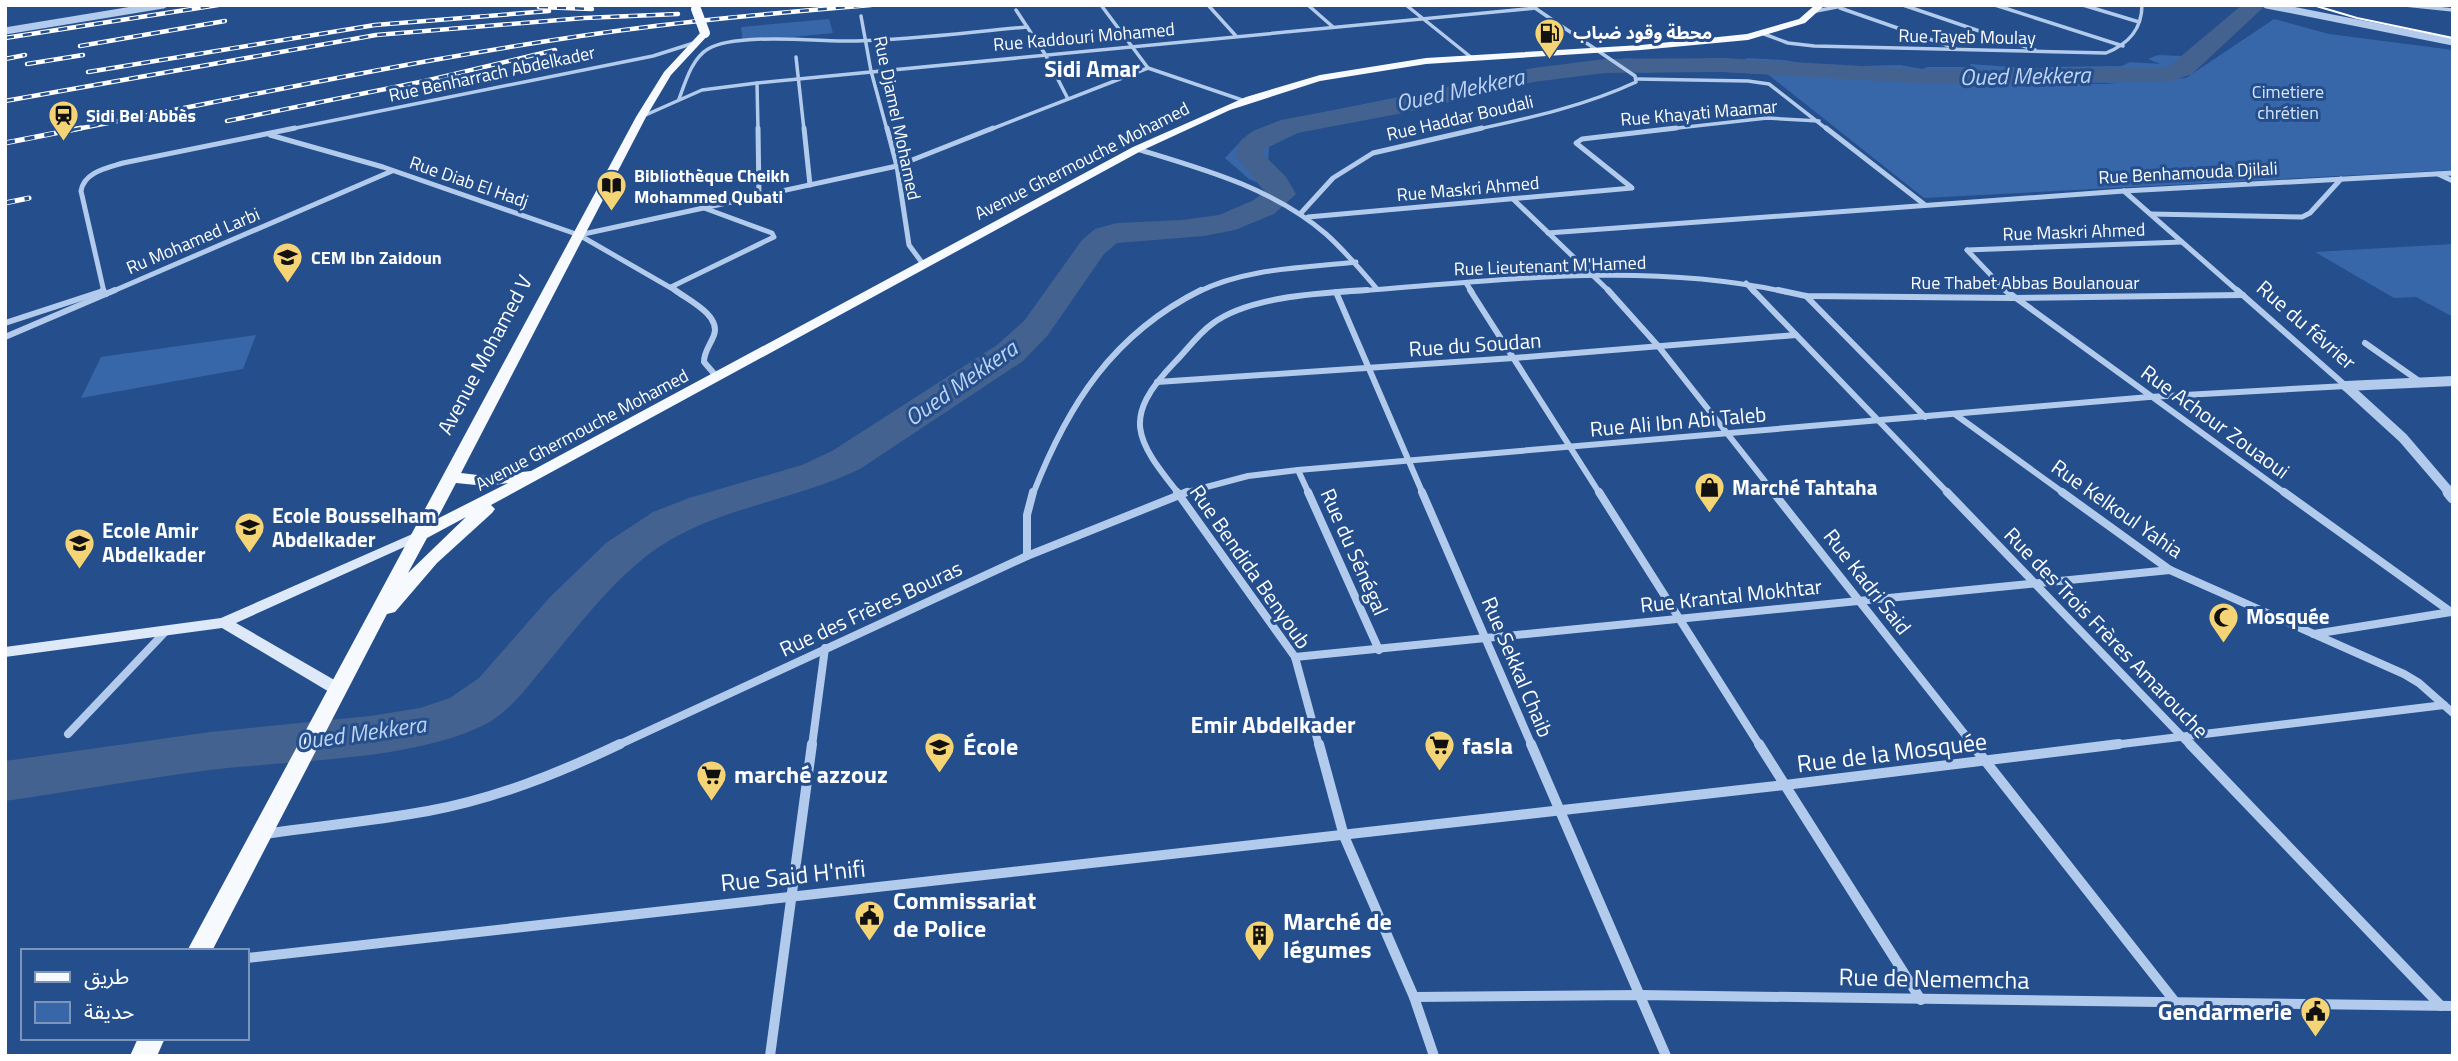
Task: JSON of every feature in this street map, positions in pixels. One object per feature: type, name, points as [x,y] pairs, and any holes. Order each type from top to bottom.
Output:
[{"type":"main road","points":[[694,7],[701,38]]},
{"type":"main road","name":"Avenue Ghermouche Mohamed","points":[[418,536],[502,494],[1137,149],[1245,101],[1318,79],[1353,72],[1472,58],[1605,53],[1763,34],[1802,21],[1818,8]]},
{"type":"main road","name":"Avenue Mohamed V","points":[[261,835],[641,117],[667,74],[701,38]]},
{"type":"main road","points":[[449,477],[486,481],[546,470]]},
{"type":"main road","points":[[367,632],[431,559],[502,494]]},
{"type":"main road","points":[[5,652],[224,623],[299,592],[418,536]]},
{"type":"main road","points":[[224,623],[337,689]]},
{"type":"main road","points":[[200,949],[261,835]]},
{"type":"main road","points":[[143,1056],[151,1040]]},
{"type":"street","points":[[5,30],[163,5]]},
{"type":"street","points":[[1101,5],[1147,68],[1245,101]]},
{"type":"street","points":[[1208,5],[1236,36]]},
{"type":"street","points":[[1308,5],[1333,27]]},
{"type":"street","points":[[1406,5],[1472,58]]},
{"type":"street","points":[[1840,8],[1847,5]]},
{"type":"street","points":[[1903,5],[2042,52]]},
{"type":"street","points":[[1995,5],[2123,46],[2134,36],[2142,5]]},
{"type":"street","points":[[2083,5],[2139,22]]},
{"type":"street","points":[[2267,5],[2453,42]]},
{"type":"street","points":[[2406,5],[2453,10]]},
{"type":"street","points":[[1533,7],[1605,53],[1636,77],[1760,81],[1782,91],[1925,205]]},
{"type":"street","name":"Rue Kaddouri Mohamed","points":[[641,117],[702,90],[757,83],[1533,7]]},
{"type":"street","points":[[1818,8],[1840,8],[1962,51]]},
{"type":"street","points":[[1016,10],[1045,54],[1068,99]]},
{"type":"street","name":"Rue Djamel Mohamed","points":[[861,16],[871,71],[897,166],[909,245],[923,264]]},
{"type":"street","points":[[679,100],[687,79],[710,48],[798,41],[866,41],[1027,27]]},
{"type":"street","name":"Rue Tayeb Moulay","points":[[1763,34],[1797,45],[1962,51],[2106,53],[2123,46]]},
{"type":"street","name":"Rue Benharrach Abdelkader","points":[[105,293],[81,191],[82,184],[89,176],[123,163],[653,56],[701,38]]},
{"type":"street","points":[[796,57],[810,185]]},
{"type":"street","points":[[579,234],[897,166],[1147,68]]},
{"type":"street","name":"Rue Haddar Boudali","points":[[1301,213],[1337,174],[1351,163],[1373,153],[1561,109],[1629,87],[1636,77]]},
{"type":"street","points":[[757,83],[759,196]]},
{"type":"street","name":"Rue Khayati Maamar","points":[[1632,188],[1576,143],[1582,139],[1767,118],[1820,121]]},
{"type":"street","name":"Rue Diab El Hadj","points":[[267,135],[392,171],[579,234],[671,287],[706,313],[714,324],[715,333],[704,353],[704,362],[717,377]]},
{"type":"street","points":[[1137,149],[1216,173],[1255,188],[1291,207],[1308,217],[1356,262],[1377,289]]},
{"type":"street","name":"Ru Mohamed Larbi","points":[[5,337],[392,171]]},
{"type":"street","name":"Rue Benhamouda Djilali","points":[[1548,233],[2124,191],[2453,173]]},
{"type":"street","points":[[2437,174],[2453,181]]},
{"type":"street","points":[[2150,214],[2302,217],[2310,213],[2341,179]]},
{"type":"street","name":"Rue Maskri Ahmed","points":[[1308,217],[1632,188]]},
{"type":"street","name":"Rue du février","points":[[2124,191],[2395,429],[2438,476],[2453,497]]},
{"type":"street","name":"Rue Kadri Said","points":[[1513,199],[1595,275],[1658,347],[2176,1003]]},
{"type":"street","points":[[671,287],[774,237],[772,233],[703,208]]},
{"type":"street","name":"Rue Maskri Ahmed","points":[[1967,250],[2182,242]]},
{"type":"street","name":"Rue Achour Zouaoui","points":[[1967,250],[2012,298],[2452,612]]},
{"type":"street","points":[[1027,556],[1027,515],[1033,492],[1072,407],[1105,362],[1139,328],[1178,301],[1213,284],[1264,273],[1356,262]]},
{"type":"street","name":"Rue Lieutenant M'Hamed","points":[[1336,292],[1637,274],[1746,283],[1806,296]]},
{"type":"street","name":"Rue des Trois Frères Amarouche","points":[[1746,283],[2182,737],[2447,1006]]},
{"type":"street","points":[[1466,284],[1921,1000]]},
{"type":"street","name":"Rue Sekkal Chaib","points":[[1336,292],[1666,1056]]},
{"type":"street","name":"Rue Bendida Benyoub","points":[[1336,292],[1269,302],[1237,311],[1212,324],[1157,382],[1147,396],[1139,425],[1147,454],[1179,494],[1295,657],[1344,836],[1414,997],[1434,1056]]},
{"type":"street","points":[[5,323],[105,293]]},
{"type":"street","name":"Rue Thabet Abbas Boulanouar","points":[[1806,296],[2012,298],[2243,295]]},
{"type":"street","points":[[1806,296],[1925,417]]},
{"type":"street","name":"Rue du Soudan","points":[[1157,382],[1514,358],[1796,335]]},
{"type":"street","points":[[2365,343],[2419,381]]},
{"type":"street","points":[[2346,386],[2453,381]]},
{"type":"street","name":"Rue Ali Ibn Abi Taleb","points":[[1027,556],[1179,494],[1248,476],[2149,397],[2346,386]]},
{"type":"street","name":"Rue Kelkoul Yahia","points":[[1956,414],[2170,570],[2404,674],[2453,713]]},
{"type":"street","name":"Rue du Sénégal","points":[[1298,470],[1378,650]]},
{"type":"street","name":"Rue des Frères Bouras","points":[[261,835],[430,811],[488,796],[569,768],[1027,556]]},
{"type":"street","name":"Rue Krantal Mokhtar","points":[[1295,657],[2170,570]]},
{"type":"street","points":[[2313,634],[2452,612]]},
{"type":"street","points":[[68,734],[166,631]]},
{"type":"street","points":[[769,1056],[825,648]]},
{"type":"street","name":"Rue de la Mosquée","points":[[1344,836],[2444,705]]},
{"type":"street","name":"Rue Said H'nifi","points":[[248,958],[1344,836]]},
{"type":"street","name":"Rue de Nememcha","points":[[1414,997],[1640,995],[2447,1006]]},
{"type":"green space","points":[[829,19],[833,33],[743,42],[741,27]]},
{"type":"green space","name":"Cimetiere chrétien","points":[[2274,19],[2329,34],[2453,50],[2453,170],[1924,198],[1765,72],[1687,70],[1643,73],[1623,58],[1753,65],[1745,58],[1784,60],[1823,67],[1900,65],[1922,69],[1971,67],[1970,64],[2041,69],[2122,66],[2130,62],[2160,64],[2148,59],[2158,55],[2205,57],[2178,77],[2134,82],[2186,78]],"holes":[[[1961,81],[2118,83],[2104,84]]]},
{"type":"green space","points":[[1602,62],[1604,65],[1600,66],[1610,67],[1615,71],[1555,76],[1306,129],[1269,147],[1268,165],[1286,195],[1249,179],[1225,158],[1243,139],[1253,139],[1250,137],[1270,126],[1320,113],[1516,73]]},
{"type":"green space","points":[[2453,244],[2453,317],[2416,297],[2394,298],[2315,252]]},
{"type":"green space","points":[[256,335],[243,369],[81,398],[101,357]]},
{"type":"waterway","name":"Oued Mekkera","points":[[5,781],[210,751],[370,735],[424,726],[468,711],[497,690],[567,608],[622,553],[668,521],[704,507],[817,474],[846,460],[1010,353],[1036,328],[1093,247],[1106,236],[1117,232],[1204,227],[1244,217],[1263,207],[1281,194],[1271,178],[1249,155],[1251,146],[1263,137],[1290,126],[1403,105],[1533,75],[1605,66],[1723,65],[1934,77],[2172,74],[2183,69],[2255,5]]},
{"type":"tram line","points":[[2313,5],[2357,18],[2453,38]]},
{"type":"railway","points":[[5,38],[218,5]]},
{"type":"railway","points":[[72,130],[508,47],[682,23],[871,5]]},
{"type":"railway","points":[[539,7],[592,9]]},
{"type":"railway","points":[[88,72],[375,25],[549,11]]},
{"type":"railway","points":[[5,101],[376,35],[584,18],[678,14]]},
{"type":"railway","points":[[80,46],[225,21]]},
{"type":"railway","points":[[227,121],[425,81],[555,50]]},
{"type":"railway","points":[[5,59],[25,55]]},
{"type":"railway","points":[[27,64],[83,55]]},
{"type":"railway","points":[[5,143],[81,128]]},
{"type":"railway","points":[[5,203],[29,198]]},
{"type":"place","name":"محطة وقود ضباب","points":[[1550,60]]},
{"type":"place","name":"Sidi Bel Abbès","points":[[63,143]]},
{"type":"place","name":"Bibliothèque Cheikh Mohammed Qubati","points":[[611,213]]},
{"type":"place","name":"CEM Ibn Zaidoun","points":[[288,285]]},
{"type":"place","name":"Marché Tahtaha","points":[[1709,515]]},
{"type":"place","name":"Ecole Bousselham Abdelkader","points":[[249,555]]},
{"type":"place","name":"Ecole Amir Abdelkader","points":[[79,570]]},
{"type":"place","name":"Mosquée","points":[[2223,644]]},
{"type":"place","name":"fasla","points":[[1439,773]]},
{"type":"place","name":"École","points":[[940,774]]},
{"type":"place","name":"marché azzouz","points":[[711,802]]},
{"type":"place","name":"Commissariat de Police","points":[[870,942]]},
{"type":"place","name":"Marché de légumes","points":[[1260,963]]},
{"type":"place","name":"Gendarmerie","points":[[2315,1039]]},
{"type":"district","name":"Sidi Amar","points":[[1092,69]]},
{"type":"district","name":"Emir Abdelkader","points":[[1273,725]]}]
